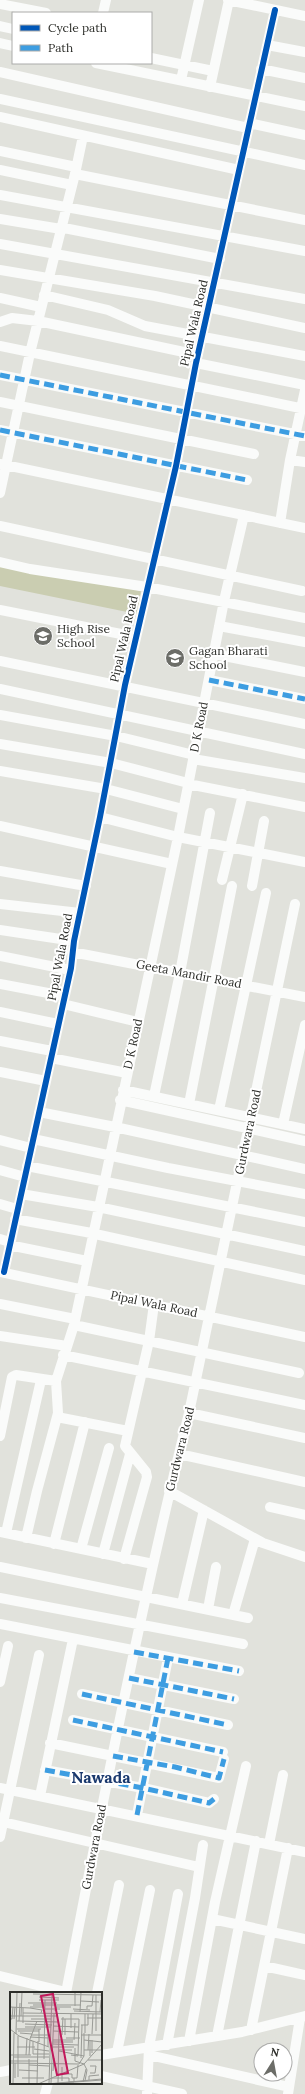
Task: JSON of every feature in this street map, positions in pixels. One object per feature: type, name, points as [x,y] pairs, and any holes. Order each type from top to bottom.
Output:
[{"type":"street","points":[[103,12],[106,0]]},
{"type":"street","points":[[181,80],[199,0]]},
{"type":"street","points":[[210,87],[229,0],[270,6],[305,16]]},
{"type":"street","points":[[0,4],[41,12]]},
{"type":"street","name":"Pipal Wala Road","points":[[270,6],[267,45],[197,359],[176,466],[125,685],[111,763],[73,947],[64,1000],[10,1244],[2,1272],[305,1337]]},
{"type":"street","points":[[0,26],[12,29]]},
{"type":"street","points":[[0,43],[12,46]]},
{"type":"street","points":[[267,45],[305,52]]},
{"type":"street","points":[[152,58],[213,71]]},
{"type":"street","points":[[101,64],[305,106]]},
{"type":"street","points":[[261,69],[305,78]]},
{"type":"street","points":[[0,72],[249,126],[305,135]]},
{"type":"street","points":[[0,99],[243,153],[305,165]]},
{"type":"street","points":[[0,117],[239,170]]},
{"type":"street","points":[[0,494],[3,465],[20,406],[30,353],[76,170],[83,136]]},
{"type":"street","points":[[0,151],[231,207],[305,220]]},
{"type":"street","points":[[0,170],[72,185]]},
{"type":"street","points":[[0,195],[305,251]]},
{"type":"street","points":[[0,219],[61,229],[64,228],[220,259]]},
{"type":"street","points":[[0,244],[54,255],[215,282],[305,299]]},
{"type":"street","points":[[0,270],[87,283],[209,306],[305,328]]},
{"type":"street","points":[[44,295],[108,310],[145,326],[305,356]]},
{"type":"street","points":[[0,298],[41,307]]},
{"type":"street","points":[[0,322],[12,318],[38,321],[305,385]]},
{"type":"street","points":[[0,346],[303,408]]},
{"type":"street","points":[[0,375],[300,435]]},
{"type":"street","points":[[280,523],[290,460],[300,435],[305,390]]},
{"type":"street","points":[[0,402],[254,454]]},
{"type":"street","points":[[0,430],[247,480]]},
{"type":"street","points":[[290,460],[305,462]]},
{"type":"street","points":[[3,465],[168,498],[305,528]]},
{"type":"street","name":"D K Road","points":[[26,1538],[57,1416],[56,1382],[82,1289],[103,1180],[178,837],[224,601],[244,515]]},
{"type":"street","points":[[0,526],[230,574],[302,591]]},
{"type":"street","points":[[0,562],[30,569],[147,587],[224,601],[305,618]]},
{"type":"street","points":[[0,610],[136,637]]},
{"type":"street","points":[[219,626],[305,642]]},
{"type":"street","points":[[214,654],[305,672]]},
{"type":"street","points":[[0,661],[125,685],[305,724]]},
{"type":"street","points":[[208,680],[305,699]]},
{"type":"street","points":[[0,689],[119,713],[305,754]]},
{"type":"street","points":[[0,715],[116,736],[193,757],[305,778]]},
{"type":"street","points":[[0,744],[111,763],[188,784],[305,808]]},
{"type":"street","points":[[0,771],[106,788],[183,809]]},
{"type":"street","points":[[222,880],[242,794]]},
{"type":"street","points":[[154,1096],[180,973],[210,813]]},
{"type":"street","points":[[100,817],[178,837],[305,862]]},
{"type":"street","points":[[252,886],[264,821]]},
{"type":"street","points":[[0,826],[94,848],[172,864]]},
{"type":"street","points":[[0,871],[86,886]]},
{"type":"street","points":[[189,1104],[232,886]]},
{"type":"street","points":[[219,1110],[266,893]]},
{"type":"street","points":[[0,904],[80,913]]},
{"type":"street","name":"Gurdwara Road","points":[[66,1992],[134,1652],[169,1491],[196,1382],[295,904]]},
{"type":"street","name":"Geeta Mandir Road","points":[[0,930],[180,973],[305,997]]},
{"type":"street","points":[[0,956],[70,970]]},
{"type":"street","points":[[0,984],[64,1000],[138,1022]]},
{"type":"street","points":[[0,1012],[58,1024]]},
{"type":"street","points":[[283,1124],[305,1026]]},
{"type":"street","points":[[0,1041],[127,1073]]},
{"type":"street","points":[[0,1072],[46,1081]]},
{"type":"street","points":[[123,1090],[305,1129]]},
{"type":"street","points":[[120,1100],[305,1141]]},
{"type":"street","points":[[38,1112],[115,1127],[305,1169]]},
{"type":"street","points":[[0,1140],[32,1143],[109,1155],[305,1194]]},
{"type":"street","points":[[27,1166],[103,1180],[305,1222]]},
{"type":"street","points":[[0,1170],[24,1177]]},
{"type":"street","points":[[21,1194],[98,1207],[305,1251]]},
{"type":"street","points":[[0,1204],[16,1214],[92,1234],[305,1280]]},
{"type":"street","points":[[0,1239],[10,1244],[87,1261]]},
{"type":"street","points":[[0,1304],[148,1341],[202,1351],[299,1373]]},
{"type":"street","points":[[124,1559],[147,1474],[125,1446],[142,1372],[154,1304]]},
{"type":"street","points":[[0,1336],[65,1351],[142,1372],[305,1405]]},
{"type":"street","points":[[0,1436],[12,1377],[16,1375],[56,1382]]},
{"type":"street","points":[[41,1380],[3,1533],[153,1564]]},
{"type":"street","points":[[189,1413],[305,1438]]},
{"type":"street","points":[[57,1416],[128,1431]]},
{"type":"street","points":[[54,1544],[85,1422]]},
{"type":"street","points":[[81,1549],[109,1448]]},
{"type":"street","points":[[103,1554],[130,1454]]},
{"type":"street","points":[[179,1454],[305,1482]]},
{"type":"street","points":[[169,1491],[264,1543],[305,1557]]},
{"type":"street","points":[[270,1507],[305,1515]]},
{"type":"street","points":[[182,1604],[204,1510]]},
{"type":"street","points":[[233,1615],[255,1538]]},
{"type":"street","points":[[0,1567],[248,1618]]},
{"type":"street","points":[[208,1609],[216,1567]]},
{"type":"street","points":[[0,1598],[243,1644]]},
{"type":"street","points":[[0,1624],[134,1652],[238,1671]]},
{"type":"street","points":[[40,1796],[73,1639]]},
{"type":"street","points":[[0,1682],[8,1646]]},
{"type":"street","points":[[0,1837],[39,1655]]},
{"type":"street","points":[[137,1816],[168,1658]]},
{"type":"street","points":[[129,1678],[234,1699]]},
{"type":"street","points":[[82,1694],[228,1725]]},
{"type":"street","points":[[50,1743],[219,1778],[224,1756],[153,1736],[73,1720]]},
{"type":"street","points":[[189,2041],[229,1836],[246,1766]]},
{"type":"street","points":[[45,1770],[143,1788],[209,1803],[214,1799]]},
{"type":"street","points":[[269,1844],[283,1775]]},
{"type":"street","points":[[0,1788],[102,1808],[305,1852]]},
{"type":"street","points":[[3,1822],[199,1867]]},
{"type":"street","points":[[217,2036],[256,1841]]},
{"type":"street","points":[[166,2044],[195,1898],[203,1845]]},
{"type":"street","points":[[251,2030],[288,1848]]},
{"type":"street","points":[[97,1992],[118,1885]]},
{"type":"street","points":[[117,2052],[150,1890]]},
{"type":"street","points":[[147,2090],[149,2051],[178,1894]]},
{"type":"street","points":[[212,1919],[305,1938]]},
{"type":"street","points":[[264,1966],[305,1975]]},
{"type":"street","points":[[0,1976],[66,1992]]},
{"type":"street","points":[[102,2055],[117,2052],[149,2051],[289,2090],[302,2017],[251,2030],[166,2044],[149,2051]]},
{"type":"street","points":[[0,2072],[10,2070]]},
{"type":"street","points":[[102,2076],[147,2090],[182,2094]]},
{"type":"street","points":[[45,2094],[48,2084]]},
{"type":"green space","points":[[0,563],[141,591],[137,614],[0,586]]},
{"type":"marked path","points":[[0,375],[305,436]]},
{"type":"marked path","points":[[0,430],[247,480]]},
{"type":"marked path","points":[[209,680],[305,699]]},
{"type":"marked path","points":[[134,1652],[239,1671]]},
{"type":"marked path","points":[[137,1815],[168,1658]]},
{"type":"marked path","points":[[129,1678],[234,1699]]},
{"type":"marked path","points":[[82,1694],[228,1725]]},
{"type":"marked path","points":[[73,1720],[223,1752]]},
{"type":"marked path","points":[[113,1756],[175,1767],[219,1778],[224,1759]]},
{"type":"marked path","points":[[45,1770],[143,1788],[209,1803],[214,1799]]},
{"type":"cycle path","points":[[4,1272],[71,968],[74,941],[100,817],[125,685],[176,466],[196,363],[275,10]]},
{"type":"place","name":"High Rise School","points":[[43,636]]},
{"type":"place","name":"Gagan Bharati School","points":[[175,658]]},
{"type":"district","name":"Nawada","points":[[101,1777]]}]
